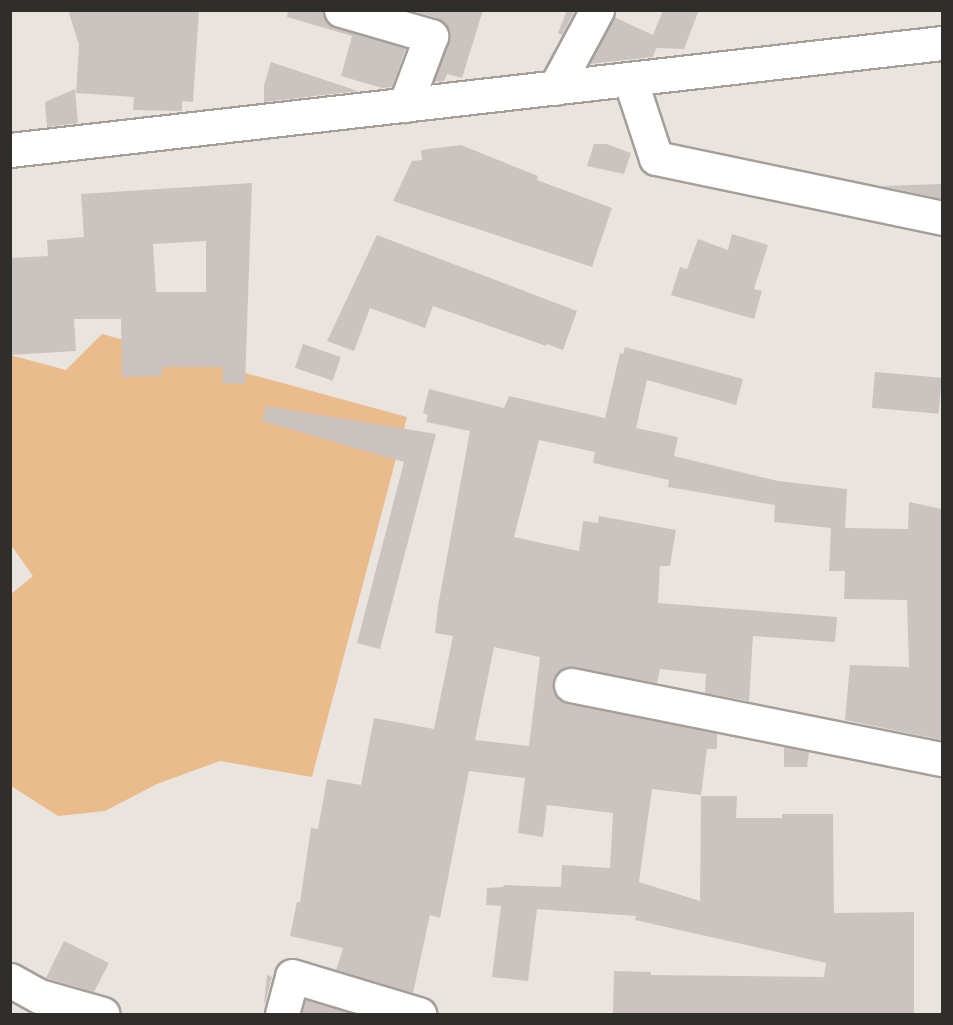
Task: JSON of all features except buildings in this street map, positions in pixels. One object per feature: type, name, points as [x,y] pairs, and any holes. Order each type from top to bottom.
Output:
[{"type":"street","points":[[341,10],[431,36],[405,105]]},
{"type":"street","points":[[555,87],[597,10]]},
{"type":"street","points":[[10,150],[942,43]]},
{"type":"street","points":[[630,79],[656,158],[942,218]]},
{"type":"street","points":[[571,685],[942,759]]},
{"type":"street","points":[[282,1014],[292,976],[419,1014]]},
{"type":"street","points":[[10,980],[39,996],[104,1014]]},
{"type":"shaded area","points":[[102,334],[407,417],[312,777],[220,761],[157,784],[105,811],[58,816],[11,786],[11,594],[33,576],[11,545],[10,355],[66,370]]}]
